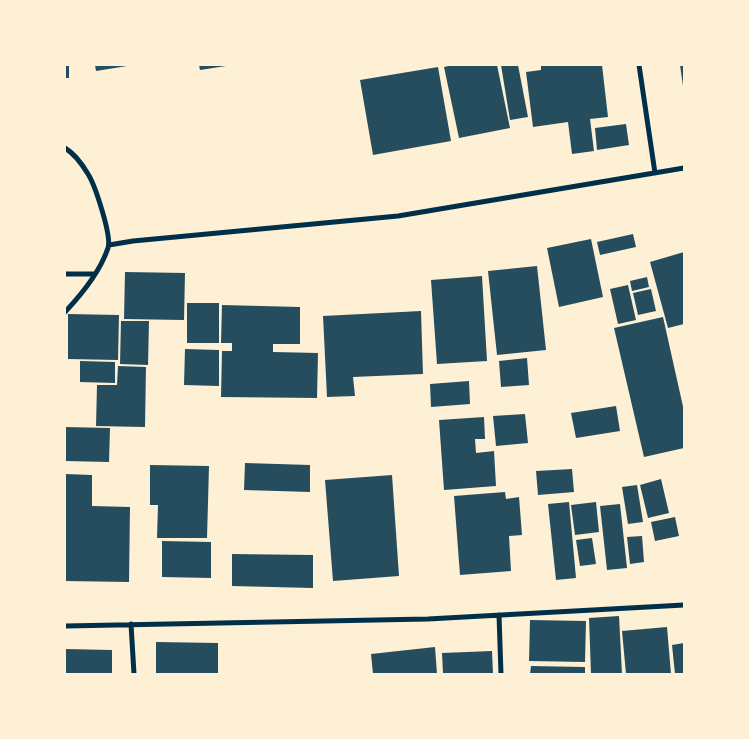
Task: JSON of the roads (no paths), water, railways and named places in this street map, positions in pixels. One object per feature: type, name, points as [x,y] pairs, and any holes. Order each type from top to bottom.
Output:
[{"type":"street","points":[[639,65],[655,173]]},
{"type":"street","points":[[65,148],[72,152],[89,175],[106,224],[109,245],[95,274],[65,312]]},
{"type":"street","points":[[109,245],[133,241],[398,216],[684,168]]},
{"type":"street","points":[[65,274],[95,274]]},
{"type":"street","points":[[65,626],[428,619],[684,606]]},
{"type":"street","points":[[499,615],[501,674]]},
{"type":"street","points":[[131,624],[134,674]]}]
